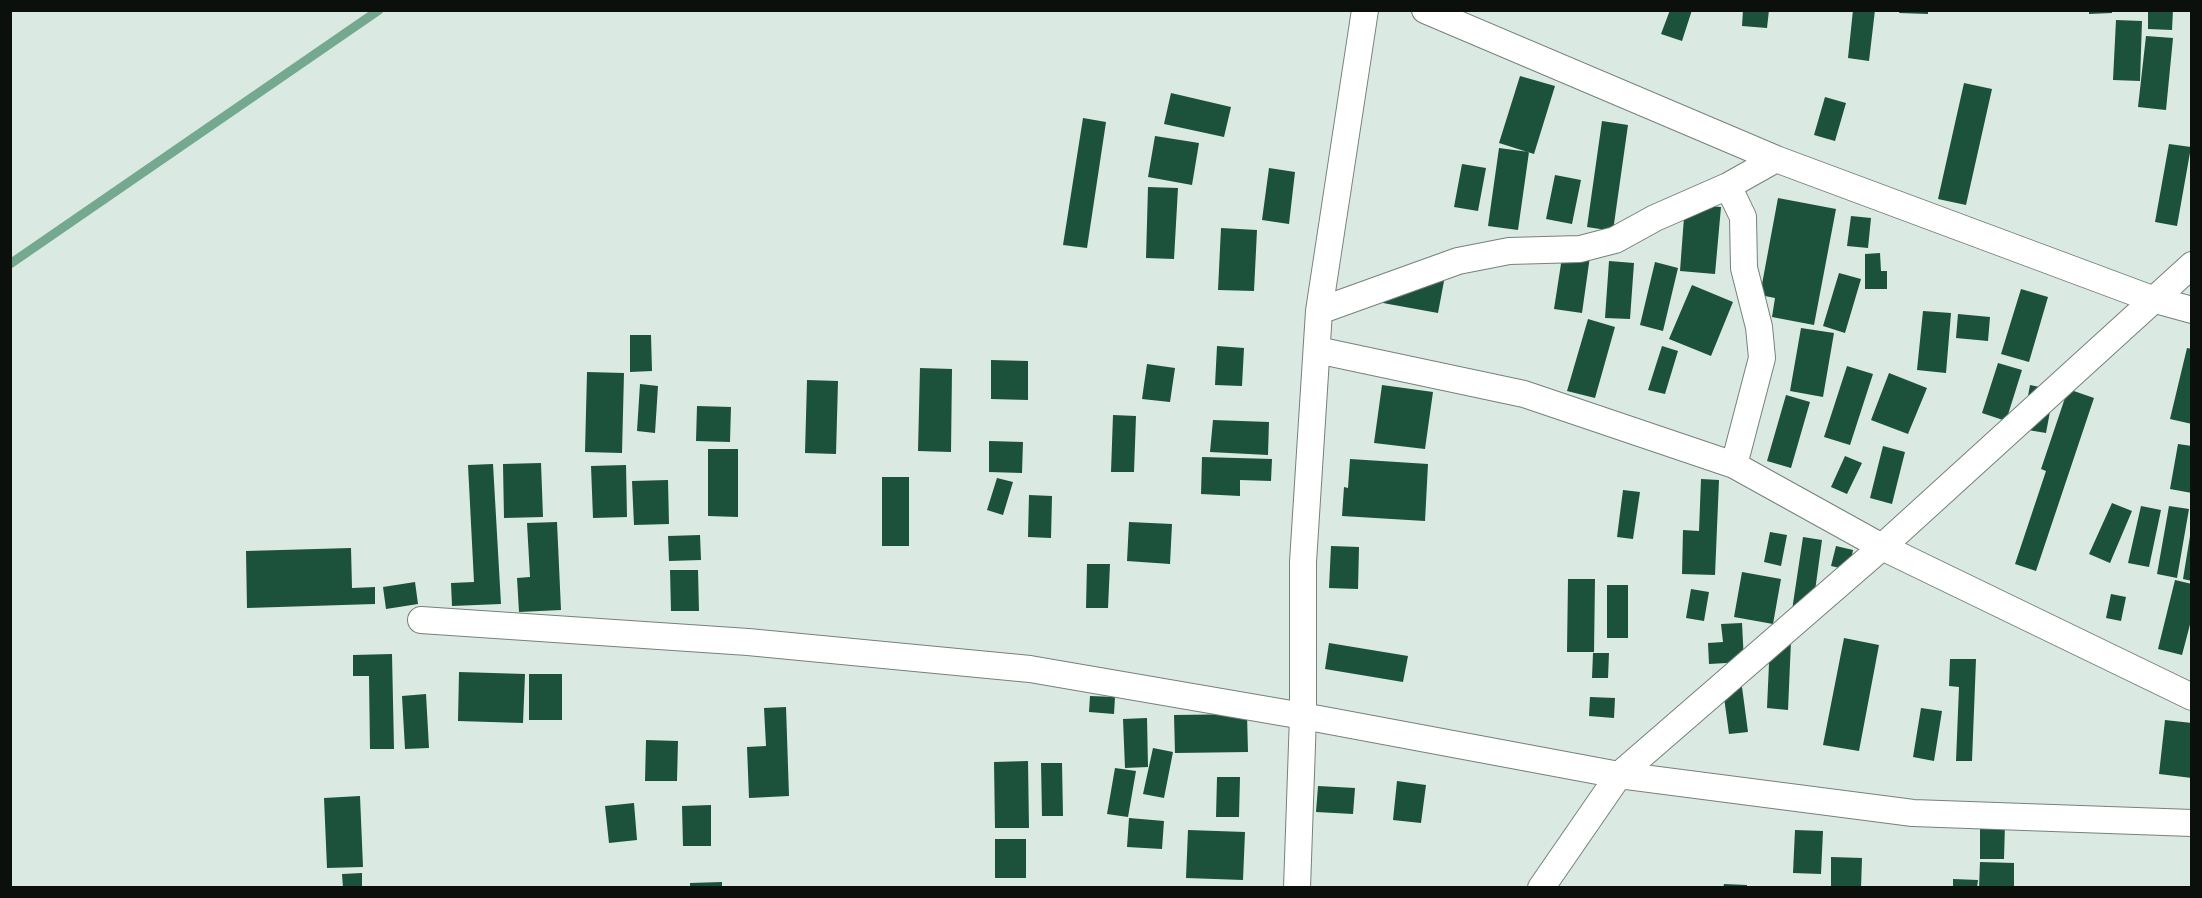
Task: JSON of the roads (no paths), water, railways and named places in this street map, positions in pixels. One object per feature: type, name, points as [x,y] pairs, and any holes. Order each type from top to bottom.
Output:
[{"type":"street","points":[[1297,888],[1303,717],[1303,562],[1319,311],[1365,10]]},
{"type":"street","points":[[1425,10],[1776,159],[2152,299],[2192,310]]},
{"type":"street","points":[[1319,311],[1458,261],[1509,250],[1580,249],[1615,240],[1655,218],[1728,186],[1776,159]]},
{"type":"street","points":[[1728,186],[1743,217],[1744,268],[1759,327],[1762,358],[1734,465]]},
{"type":"street","points":[[1541,888],[1620,775],[1882,547],[2192,265]]},
{"type":"street","points":[[1317,350],[1524,394],[1734,465],[1882,547],[2192,697]]},
{"type":"street","points":[[421,620],[748,642],[1030,669],[1620,775],[1913,813],[2192,823]]},
{"type":"waterway","points":[[10,264],[379,10]]}]
